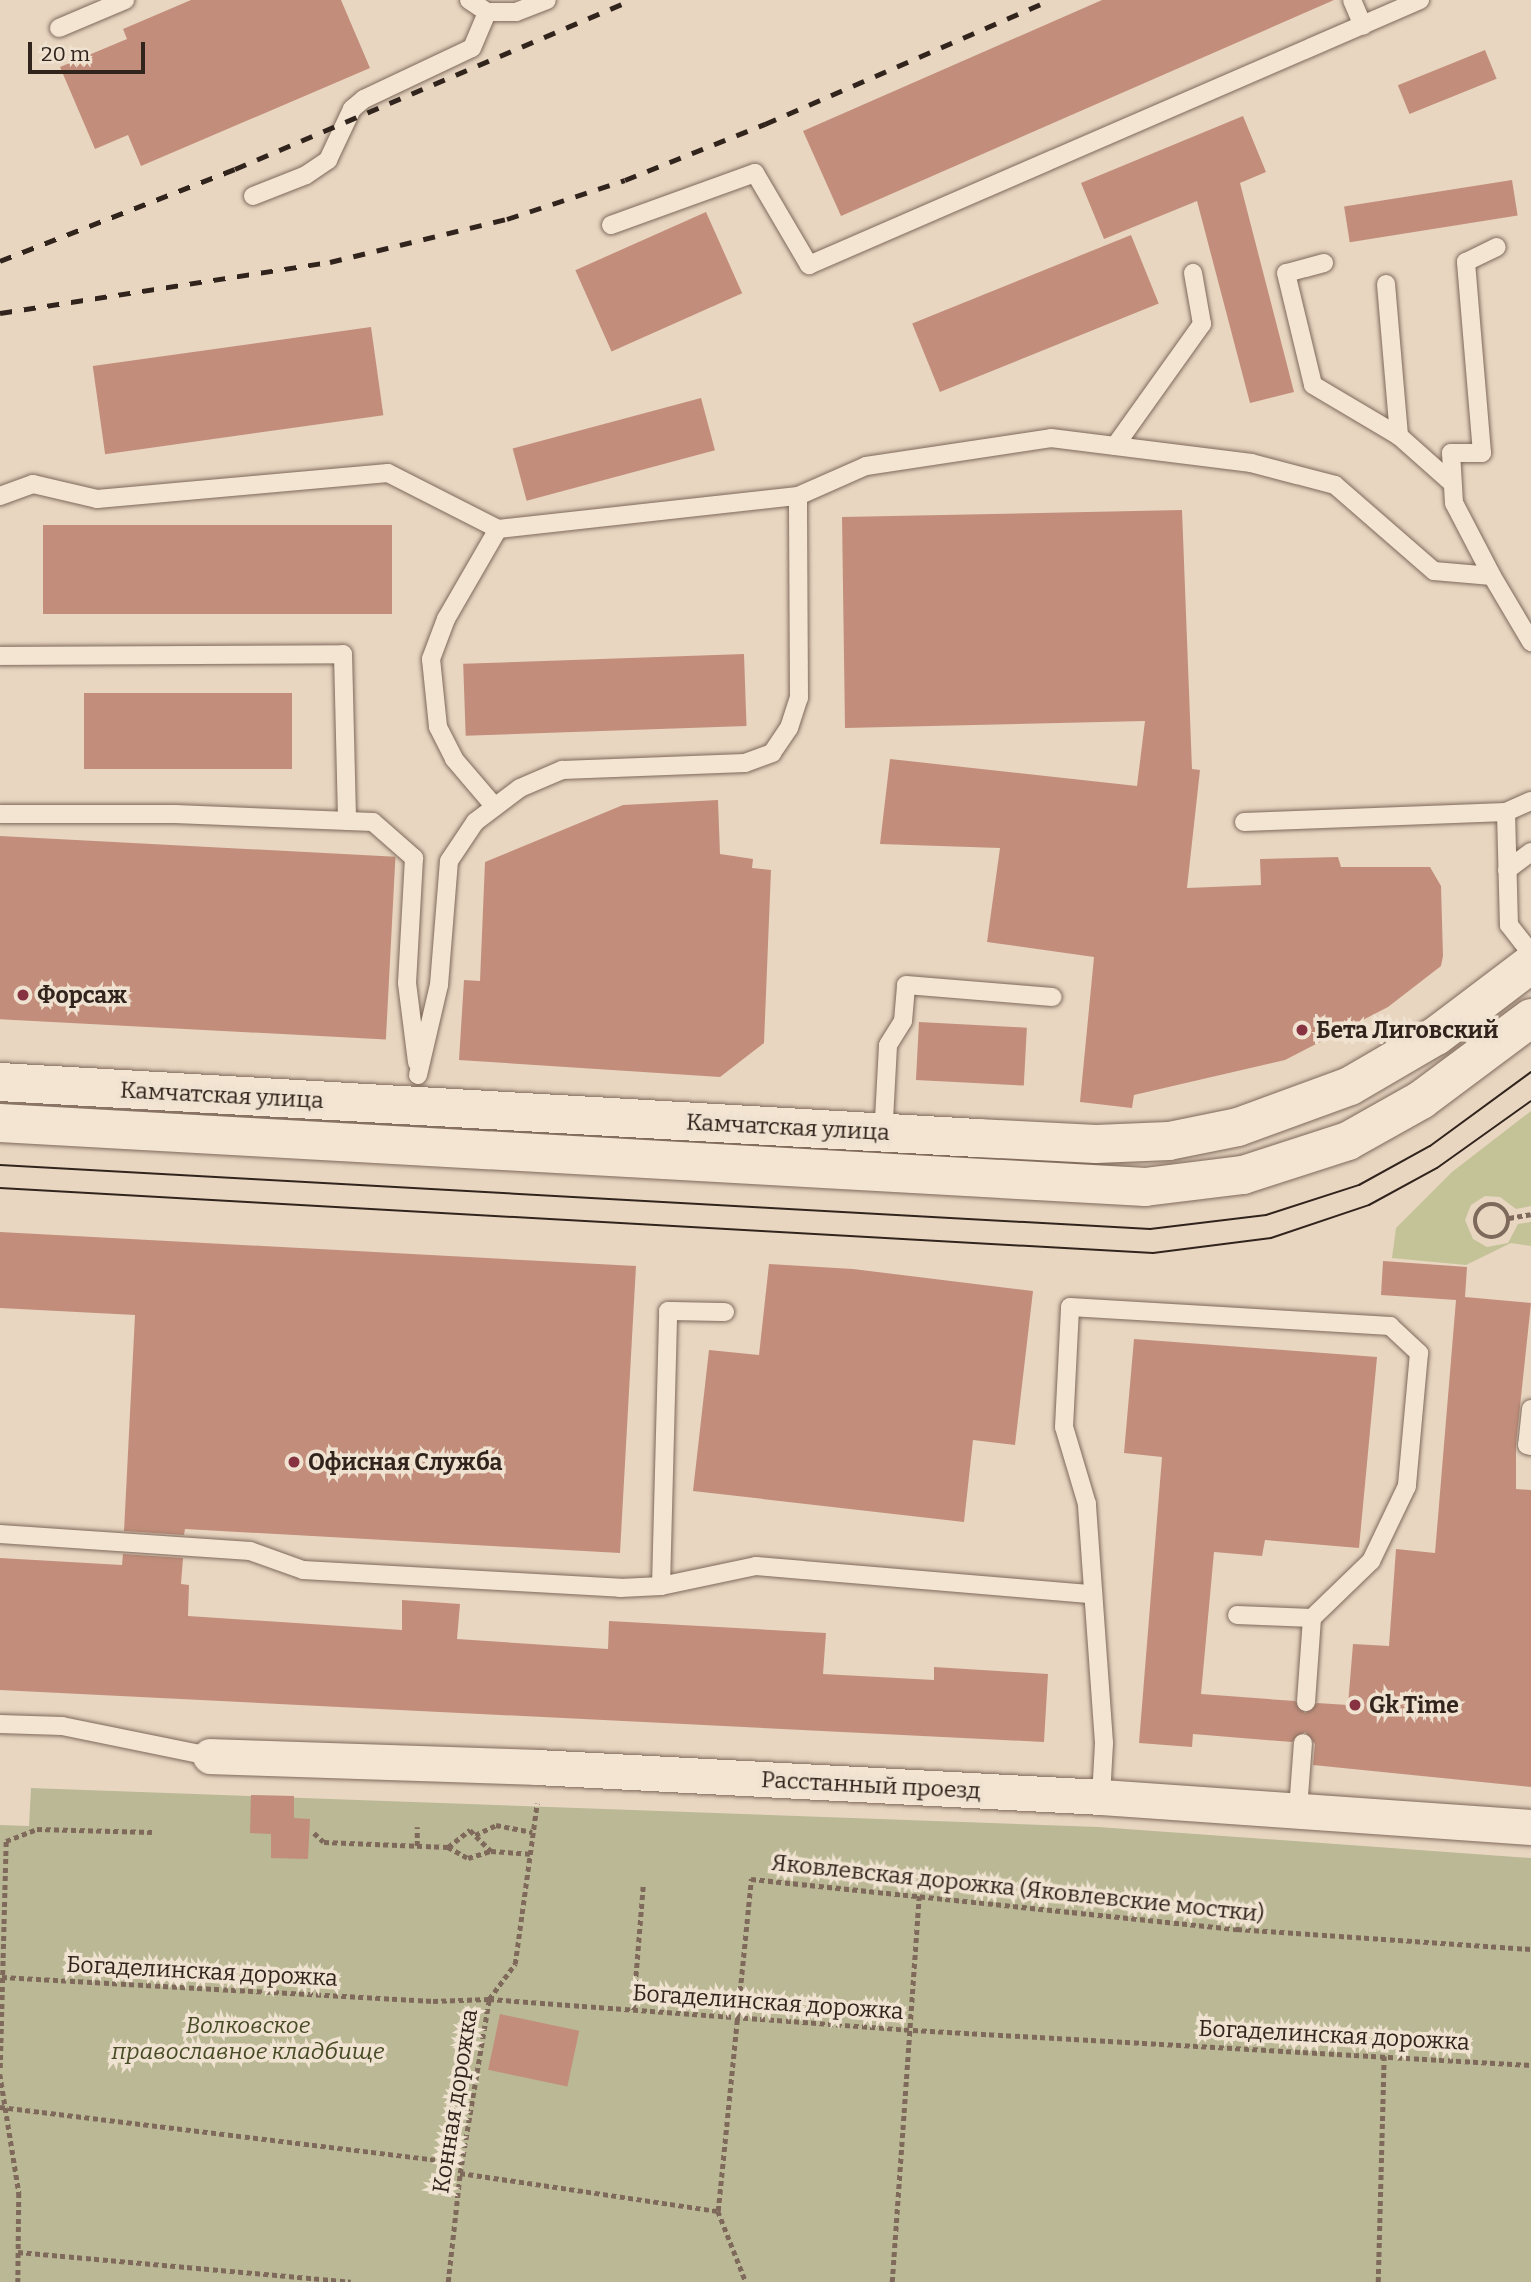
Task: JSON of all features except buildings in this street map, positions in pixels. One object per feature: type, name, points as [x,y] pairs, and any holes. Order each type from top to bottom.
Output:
[{"type":"main road","name":"Камчатская улица","points":[[0,1082],[414,1115],[1096,1144],[1169,1141],[1238,1127],[1319,1099],[1392,1063],[1436,1036],[1531,964]]},
{"type":"main road","name":"Камчатская улица","points":[[0,1123],[414,1115],[882,1172],[1145,1186],[1243,1175],[1319,1152],[1379,1126],[1421,1100],[1531,1018]]},
{"type":"street","name":"Расстанный проезд","points":[[210,1756],[537,1767],[1101,1797],[1531,1826]]},
{"type":"lane","points":[[59,28],[125,0]]},
{"type":"lane","points":[[470,0],[487,12],[516,12],[547,0]]},
{"type":"lane","points":[[1352,0],[1363,26]]},
{"type":"lane","points":[[611,225],[755,173],[809,265],[1420,0]]},
{"type":"lane","points":[[253,196],[306,175],[328,160],[352,109],[365,99],[472,48],[487,12]]},
{"type":"lane","points":[[1497,247],[1466,262],[1482,453],[1451,453],[1452,483],[1454,503],[1492,576],[1531,642]]},
{"type":"lane","points":[[1324,263],[1286,273],[1313,385],[1399,436],[1452,483]]},
{"type":"lane","points":[[1115,446],[1202,324],[1193,274]]},
{"type":"lane","points":[[1386,284],[1399,436]]},
{"type":"lane","points":[[0,496],[33,484],[97,499],[388,473],[498,529],[798,496],[879,464],[1051,438],[1251,463],[1335,485],[1434,571],[1492,576]]},
{"type":"lane","points":[[414,1115],[439,985],[449,861],[475,822],[520,788],[562,770],[719,766],[772,753],[789,728],[799,698],[798,496]]},
{"type":"lane","points":[[495,807],[454,759],[438,727],[430,659],[446,619],[498,529]]},
{"type":"lane","points":[[0,656],[344,654],[347,821]]},
{"type":"lane","points":[[1244,822],[1506,812],[1531,800]]},
{"type":"lane","points":[[1506,812],[1509,925],[1531,953]]},
{"type":"lane","points":[[0,814],[373,822],[414,858],[407,982],[414,1115]]},
{"type":"lane","points":[[1507,870],[1531,852]]},
{"type":"lane","points":[[882,1172],[888,1045],[903,1021],[906,985],[1053,997]]},
{"type":"lane","points":[[1101,1797],[1104,1743],[1087,1504],[1064,1427],[1070,1307],[1390,1326],[1419,1353],[1407,1486],[1371,1561],[1312,1618],[1306,1702]]},
{"type":"lane","points":[[661,1586],[668,1311],[725,1312]]},
{"type":"lane","points":[[1531,1409],[1527,1445],[1531,1446]]},
{"type":"lane","points":[[0,1534],[250,1550],[303,1570],[620,1588],[661,1586],[756,1566],[1092,1594]]},
{"type":"lane","points":[[1237,1615],[1312,1618]]},
{"type":"lane","points":[[0,1724],[62,1726],[210,1756]]},
{"type":"lane","points":[[1298,1809],[1303,1743]]},
{"type":"path","points":[[1488,1204],[1499,1205],[1509,1218],[1508,1229],[1500,1237],[1483,1236],[1475,1227],[1475,1216],[1488,1204]]},
{"type":"path","points":[[1509,1218],[1531,1214]]},
{"type":"path","name":"Конная дорожка","points":[[448,2282],[460,2174],[489,1999],[515,1964],[530,1854],[537,1767]]},
{"type":"path","points":[[475,1835],[496,1825],[532,1832]]},
{"type":"path","points":[[417,1827],[417,1846]]},
{"type":"path","points":[[0,2068],[6,1841],[37,1829],[152,1832]]},
{"type":"path","points":[[448,1847],[470,1830],[491,1851]]},
{"type":"path","points":[[313,1833],[324,1842],[448,1847],[468,1858],[491,1851],[530,1854]]},
{"type":"path","name":"Яковлевская дорожка (Яковлевские мостки)","points":[[718,2211],[751,1879],[1237,1929],[1531,1949]]},
{"type":"path","points":[[633,2010],[642,1885]]},
{"type":"path","points":[[892,2282],[913,2030],[919,1896]]},
{"type":"path","name":"Богаделинская дорожка","points":[[2,1978],[433,2001],[489,1999],[913,2030],[1531,2065]]},
{"type":"path","points":[[1378,2282],[1384,2056]]},
{"type":"path","points":[[0,2074],[19,2193],[18,2282]]},
{"type":"path","points":[[0,2107],[462,2163]]},
{"type":"path","points":[[460,2174],[718,2211],[746,2282]]},
{"type":"path","points":[[18,2252],[351,2282]]},
{"type":"shaded area","points":[[1531,1111],[1531,1206],[1516,1209],[1500,1197],[1485,1196],[1471,1205],[1465,1220],[1473,1239],[1487,1247],[1508,1243],[1518,1224],[1531,1222],[1531,1246],[1511,1243],[1466,1265],[1392,1258],[1396,1228],[1452,1172]]},
{"type":"green space","name":"Волковское православное кладбище","points":[[31,1788],[1098,1827],[1531,1858],[1531,2282],[0,2282],[0,1825],[29,1826]]},
{"type":"tram line","points":[[0,1165],[1150,1229],[1266,1215],[1359,1185],[1430,1146],[1531,1072]]},
{"type":"tram line","points":[[0,1188],[1153,1253],[1271,1238],[1369,1205],[1437,1168],[1531,1101]]},
{"type":"railway","points":[[0,261],[235,169],[632,0]]},
{"type":"railway","points":[[0,313],[330,262],[507,219],[625,180],[765,124],[1050,0]]},
{"type":"place","name":"Форсаж","points":[[23,995]]},
{"type":"place","name":"Бета Лиговский","points":[[1302,1030]]},
{"type":"place","name":"Офисная Служба","points":[[294,1462]]},
{"type":"place","name":"Gk Time","points":[[1355,1705]]}]
